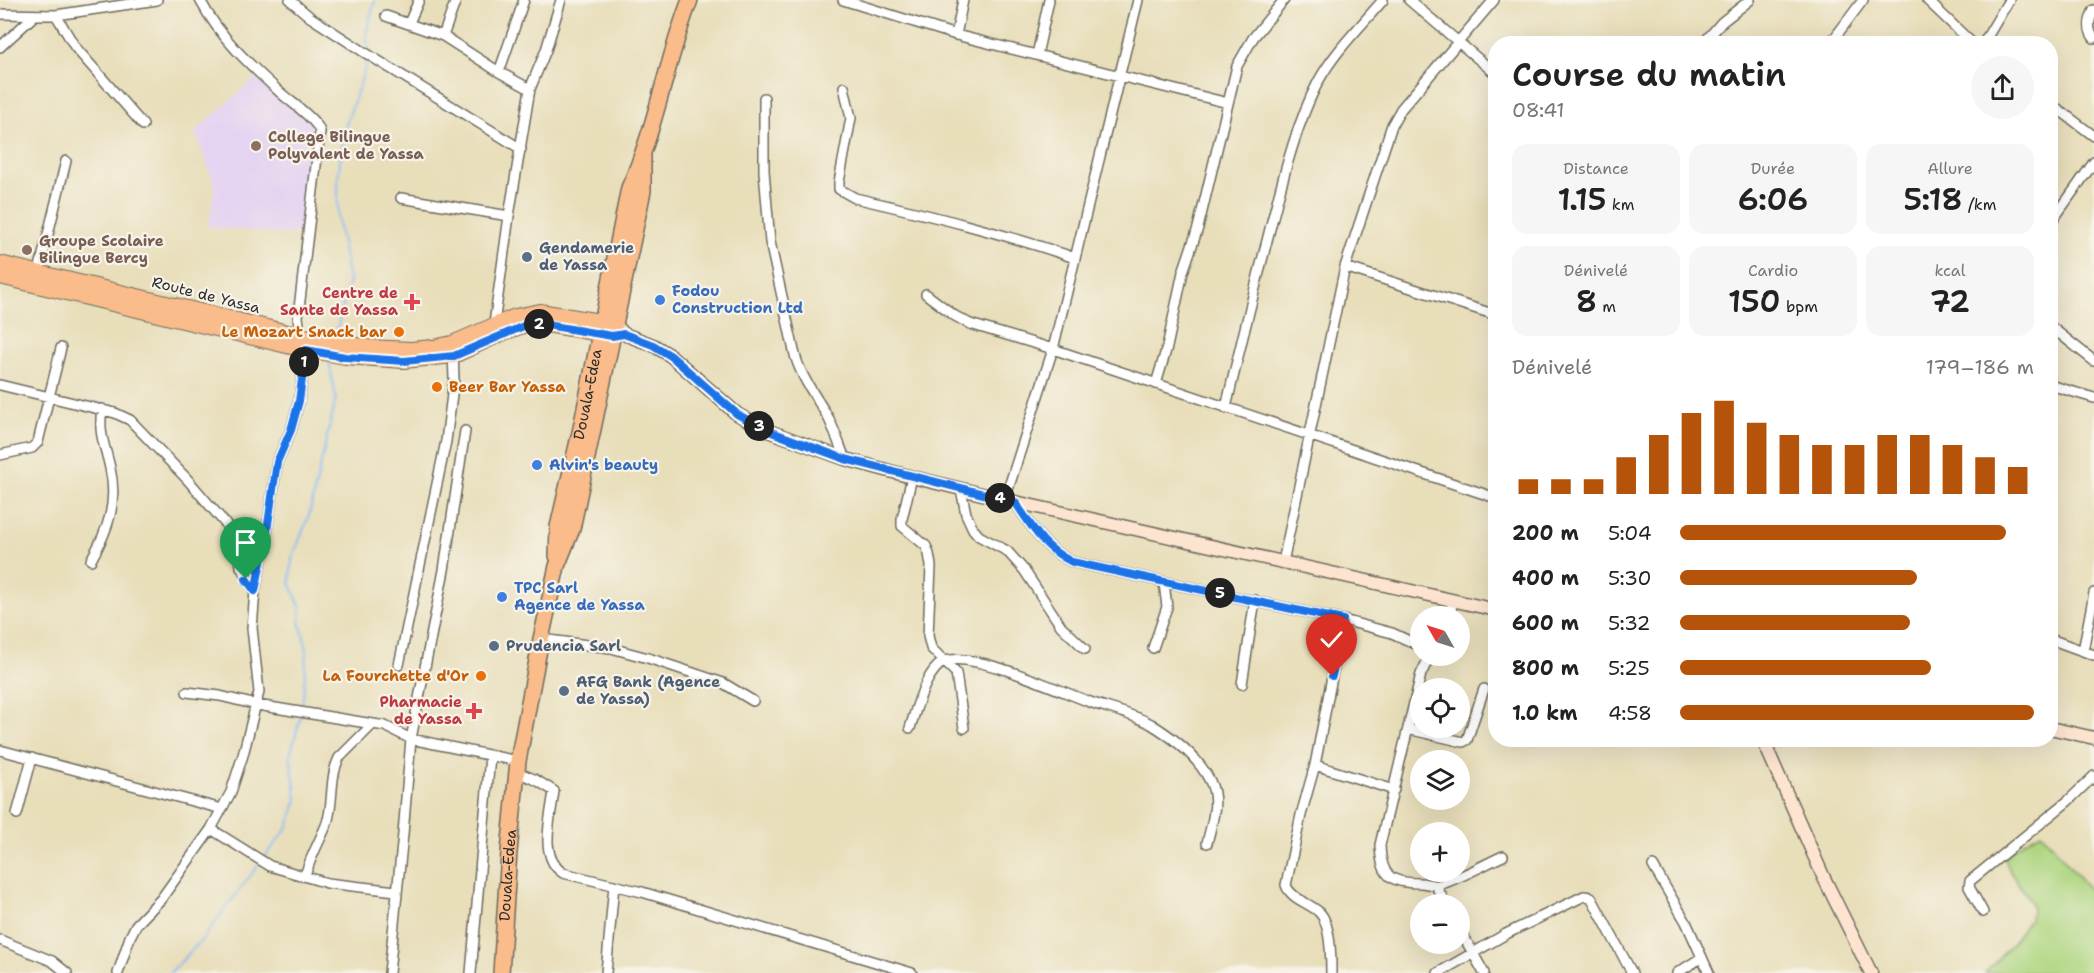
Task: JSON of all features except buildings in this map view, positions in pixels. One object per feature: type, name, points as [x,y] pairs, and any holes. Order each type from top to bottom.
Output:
[{"type":"highway","name":"Douala-Edea","points":[[501,973],[508,852],[517,767],[541,639],[557,566],[572,529],[610,329],[643,191],[643,156],[663,83],[690,0]]},
{"type":"main road","name":"Route de Yassa","points":[[0,263],[300,335],[340,343],[385,348],[453,349],[494,324],[515,316],[540,311],[610,329]]},
{"type":"main road","name":"Route de Yassa","points":[[0,277],[306,350],[345,357],[404,361],[453,349],[526,325],[610,329]]},
{"type":"main road","points":[[74,294],[79,281]]},
{"type":"main road","points":[[610,329],[653,345],[671,356],[737,414],[766,430],[845,459],[961,489],[1488,609]]},
{"type":"main road","points":[[2058,730],[2094,738]]},
{"type":"main road","points":[[1766,747],[1823,876],[1871,973]]},
{"type":"street","points":[[0,14],[56,15],[124,2],[157,0]]},
{"type":"street","points":[[118,973],[136,925],[161,899],[211,829],[231,792],[243,754],[259,692],[252,628],[255,591],[266,538],[277,462],[291,430],[299,401],[306,350],[300,335],[298,317],[320,132],[318,127],[263,77],[227,40],[211,21],[200,0]]},
{"type":"street","points":[[290,0],[364,52],[521,149]]},
{"type":"street","points":[[409,23],[419,0]]},
{"type":"street","points":[[443,36],[456,0]]},
{"type":"street","points":[[499,72],[524,0]]},
{"type":"street","points":[[494,324],[530,89],[546,50],[561,0]]},
{"type":"street","points":[[843,0],[956,35],[1228,103]]},
{"type":"street","points":[[956,35],[963,0]]},
{"type":"street","points":[[1037,55],[1049,0]]},
{"type":"street","points":[[1138,0],[1053,349],[1010,500],[1055,554],[1072,562],[1343,620],[1392,633],[1410,641]]},
{"type":"street","points":[[1156,384],[1184,272],[1198,228],[1237,66],[1244,52],[1284,0]]},
{"type":"street","points":[[1226,408],[1281,187],[1305,113],[1318,82],[1332,61],[1383,0]]},
{"type":"street","points":[[1409,0],[1488,67]]},
{"type":"street","points":[[1283,561],[1345,267],[1392,125],[1401,109],[1494,0]]},
{"type":"street","points":[[1710,36],[1722,22],[1750,0]]},
{"type":"street","points":[[1837,36],[1863,0]]},
{"type":"street","points":[[1927,0],[1965,36]]},
{"type":"street","points":[[1988,36],[2009,0]]},
{"type":"street","points":[[2094,10],[2090,18],[2090,32],[2094,38]]},
{"type":"street","points":[[0,47],[35,15]]},
{"type":"street","points":[[56,15],[75,47],[143,125]]},
{"type":"street","points":[[386,16],[443,36],[530,89]]},
{"type":"street","points":[[844,87],[851,118],[839,182],[839,189],[844,193],[855,198],[1025,240],[1075,258]]},
{"type":"street","points":[[764,98],[764,171],[770,242],[794,351],[806,383],[830,421],[845,459]]},
{"type":"street","points":[[2058,109],[2094,136]]},
{"type":"street","points":[[39,271],[66,161]]},
{"type":"street","points":[[2058,213],[2094,162]]},
{"type":"street","points":[[401,198],[509,216]]},
{"type":"street","points":[[1345,267],[1488,312]]},
{"type":"street","points":[[926,294],[955,316],[970,324],[1053,349],[1488,495]]},
{"type":"street","points":[[2058,332],[2094,361]]},
{"type":"street","points":[[0,455],[32,448],[38,442],[61,348]]},
{"type":"street","points":[[399,665],[446,441],[448,411],[454,379],[453,349]]},
{"type":"street","points":[[0,385],[102,409],[130,420],[187,479],[230,529],[238,544],[241,567],[255,591]]},
{"type":"street","points":[[2058,387],[2094,398]]},
{"type":"street","points":[[91,561],[104,538],[113,506],[114,490],[110,467],[99,427],[102,409]]},
{"type":"street","points":[[389,973],[411,739],[444,570],[465,431]]},
{"type":"street","points":[[912,477],[902,526],[926,546],[929,554],[931,566],[928,636],[931,648],[956,674],[964,728]]},
{"type":"street","points":[[961,489],[966,514],[973,529],[979,536],[1007,551],[1024,570],[1062,626],[1085,649]]},
{"type":"street","points":[[1153,648],[1167,607],[1164,583]]},
{"type":"street","points":[[2083,651],[2094,593]]},
{"type":"street","points":[[1242,684],[1255,600]]},
{"type":"street","points":[[1452,606],[1453,602]]},
{"type":"street","points":[[1331,973],[1328,929],[1320,913],[1290,892],[1286,885],[1301,815],[1315,765],[1343,620]]},
{"type":"street","points":[[541,639],[611,648],[648,658],[723,683],[753,701]]},
{"type":"street","points":[[2058,642],[2094,656]]},
{"type":"street","points":[[910,728],[922,691],[932,675],[945,661],[956,660],[976,662],[1030,677],[1149,723],[1179,743],[1197,761],[1210,779],[1216,796],[1207,843]]},
{"type":"street","points":[[1425,666],[1421,674],[1380,845],[1381,863],[1391,879],[1398,882],[1436,886],[1503,856]]},
{"type":"street","points":[[1408,729],[1463,742],[1467,740],[1484,689]]},
{"type":"street","points":[[187,692],[385,726],[411,739],[490,756],[517,767],[554,791],[548,848],[555,868],[563,873],[653,895],[912,973]]},
{"type":"street","points":[[305,876],[309,860],[329,816],[335,765],[339,758],[373,724]]},
{"type":"street","points":[[0,750],[222,809]]},
{"type":"street","points":[[471,973],[490,756]]},
{"type":"street","points":[[17,814],[32,758]]},
{"type":"street","points":[[1315,765],[1394,790]]},
{"type":"street","points":[[1983,912],[1969,887],[1970,881],[2068,801],[2094,776]]},
{"type":"street","points":[[211,829],[270,866],[327,883],[396,891]]},
{"type":"street","points":[[1653,866],[1686,922],[1709,973]]},
{"type":"street","points":[[606,973],[614,885]]},
{"type":"street","points":[[1436,886],[1440,894]]},
{"type":"street","points":[[1438,973],[1562,905],[1584,896],[1591,897],[1632,973]]},
{"type":"street","points":[[0,940],[52,961],[67,973]]},
{"type":"street","points":[[1470,949],[1484,973]]},
{"type":"street","points":[[1677,973],[1701,958]]},
{"type":"shaded area","name":"College Bilingue Polyvalent de Yassa","points":[[256,77],[314,122],[300,233],[290,235],[208,227],[215,186],[195,132]]},
{"type":"green space","points":[[2041,832],[2094,895],[2094,973],[1985,973],[2026,924],[2032,910],[2028,897],[2011,873],[2005,857],[2023,842]]},
{"type":"waterway","points":[[369,53],[366,34],[375,0]]},
{"type":"waterway","points":[[336,334],[349,281],[338,221],[338,178],[344,130],[369,58]]},
{"type":"waterway","points":[[302,709],[307,650],[300,622],[301,609],[290,583],[292,559],[309,515],[336,398],[329,362]]},
{"type":"waterway","points":[[93,402],[120,409],[127,414]]},
{"type":"waterway","points":[[263,859],[288,827],[297,799],[290,756],[301,715]]},
{"type":"waterway","points":[[170,973],[200,942],[260,863]]},
{"type":"place","name":"College Bilingue Polyvalent de Yassa","points":[[256,146]]},
{"type":"place","name":"Groupe Scolaire Bilingue Bercy","points":[[27,250]]},
{"type":"place","name":"Gendamerie de Yassa","points":[[527,257]]},
{"type":"place","name":"Fodou Construction Ltd","points":[[660,300]]},
{"type":"place","name":"Centre de Sante de Yassa","points":[[412,302]]},
{"type":"place","name":"Le Mozart Snack bar","points":[[399,332]]},
{"type":"place","name":"Beer Bar Yassa","points":[[437,387]]},
{"type":"place","name":"Alvin's beauty","points":[[537,465]]},
{"type":"place","name":"TPC Sarl Agence de Yassa","points":[[502,597]]},
{"type":"place","name":"Prudencia Sarl","points":[[494,646]]},
{"type":"place","name":"La Fourchette d'Or","points":[[481,676]]},
{"type":"place","name":"AFG Bank (Agence de Yassa)","points":[[564,691]]},
{"type":"place","name":"Pharmacie de Yassa","points":[[474,711]]},
{"type":"route","points":[[246,579],[255,591],[266,538],[277,462],[291,430],[299,401],[306,350],[345,357],[404,361],[454,356],[504,333],[526,325],[541,324],[612,336],[624,334],[653,345],[671,356],[737,414],[766,430],[845,459],[1015,502],[1055,554],[1072,562],[1343,620],[1332,676]]}]
